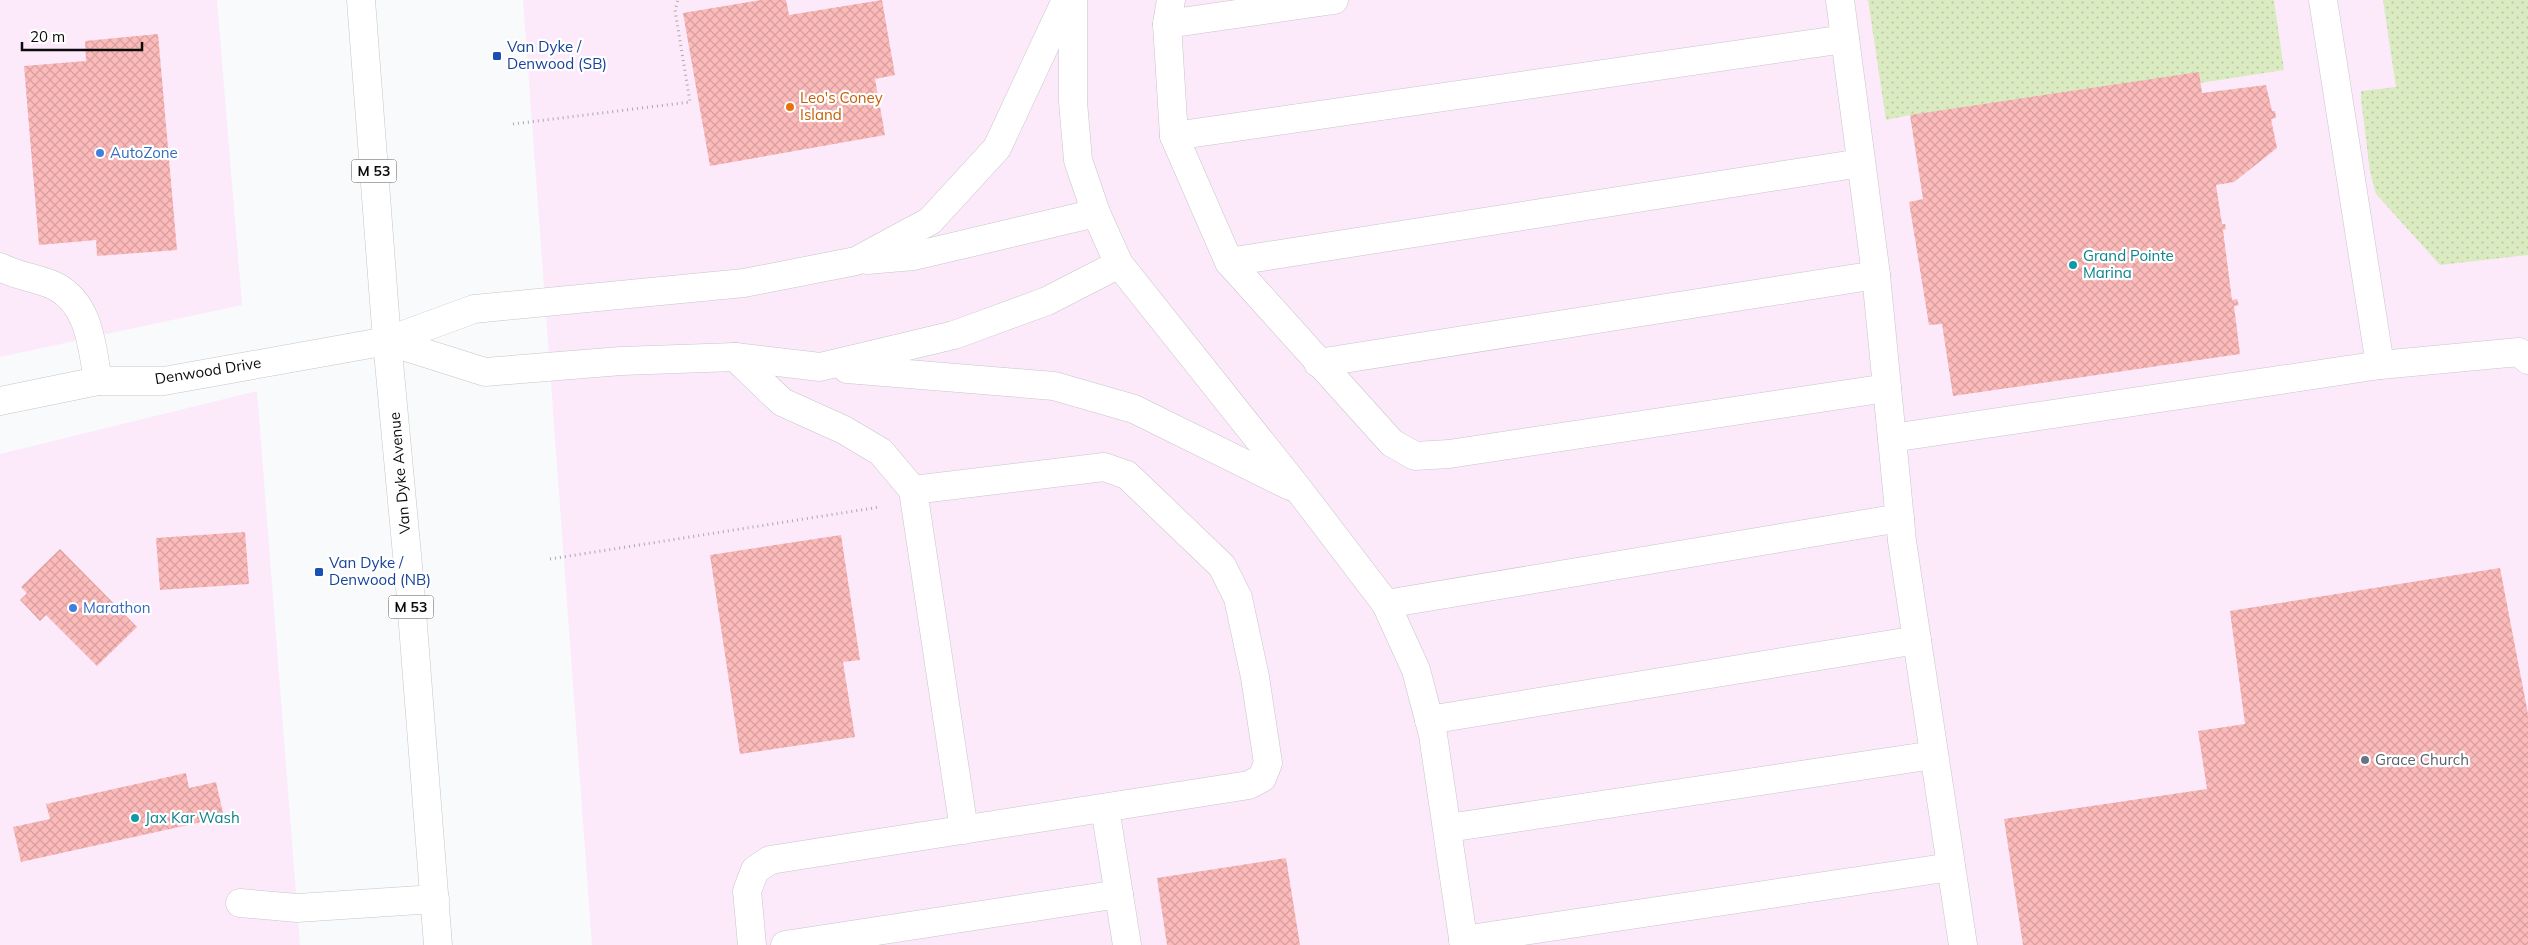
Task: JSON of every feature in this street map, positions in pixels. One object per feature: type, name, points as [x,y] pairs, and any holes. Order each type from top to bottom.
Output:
[{"type":"main road","name":"Van Dyke Avenue","points":[[361,0],[387,341],[410,587],[438,945]]},
{"type":"main road","points":[[856,261],[930,221],[997,148],[1066,0]]},
{"type":"main road","points":[[1073,0],[1073,102],[1078,160],[1096,214],[1119,264],[1386,604],[1416,670],[1429,720],[1448,828],[1464,943],[1951,867]]},
{"type":"main road","points":[[1334,0],[1169,12],[1174,136],[1228,262],[1392,443],[1415,456],[1449,454],[1887,388]]},
{"type":"main road","points":[[1840,0],[1876,275],[1900,518],[1963,945]]},
{"type":"main road","points":[[2323,0],[2380,365]]},
{"type":"main road","points":[[1174,136],[1845,39]]},
{"type":"main road","points":[[1228,262],[1861,163]]},
{"type":"main road","points":[[856,261],[914,256],[1096,214]]},
{"type":"main road","name":"Denwood Drive","points":[[0,401],[98,381],[164,380],[387,341],[474,309],[744,282],[856,261]]},
{"type":"main road","points":[[820,367],[954,335],[1047,300],[1119,264]]},
{"type":"main road","points":[[0,266],[56,287],[79,307],[90,336],[98,381]]},
{"type":"main road","points":[[1318,363],[1876,275]]},
{"type":"main road","points":[[387,341],[485,372],[621,361],[735,357],[820,367],[1054,386],[1134,409],[1298,490]]},
{"type":"main road","points":[[1892,438],[2380,365],[2519,352],[2528,360]]},
{"type":"main road","points":[[735,357],[782,402],[844,430],[880,452],[913,490],[964,830]]},
{"type":"main road","points":[[752,945],[747,891],[754,870],[770,860],[1249,785],[1262,778],[1268,763],[1255,678],[1238,598],[1222,566],[1127,475],[1104,468],[913,490]]},
{"type":"main road","points":[[1386,604],[1900,518]]},
{"type":"main road","points":[[1429,720],[1917,640]]},
{"type":"main road","points":[[1448,828],[1934,755]]},
{"type":"main road","points":[[1105,808],[1127,945]]},
{"type":"main road","points":[[784,945],[1119,894]]},
{"type":"main road","points":[[240,903],[298,908],[435,899]]},
{"type":"path","points":[[513,124],[690,102],[675,10],[678,0]]},
{"type":"path","points":[[550,559],[878,509],[913,490]]},
{"type":"shaded area","points":[[0,0],[217,0],[242,305],[0,357]]},
{"type":"shaded area","points":[[523,0],[2528,0],[2528,945],[592,945]]},
{"type":"shaded area","points":[[257,391],[300,945],[0,945],[0,454]]},
{"type":"green space","points":[[1868,0],[2274,0],[2284,70],[2200,83],[1910,115],[1886,120]]},
{"type":"green space","points":[[2383,0],[2528,0],[2528,255],[2440,265],[2376,194],[2370,172],[2361,91],[2396,87]]},
{"type":"building","name":"Leo's Coney Island","points":[[761,0],[786,0],[789,15],[882,0],[895,75],[875,79],[885,135],[710,166],[683,13]]},
{"type":"building","name":"AutoZone","points":[[158,34],[177,250],[97,256],[96,240],[39,245],[24,66],[86,61],[85,41]]},
{"type":"building","name":"Grand Pointe Marina","points":[[2199,72],[2202,93],[2266,85],[2272,111],[2275,111],[2276,118],[2271,119],[2277,148],[2234,182],[2216,185],[2222,224],[2225,224],[2226,229],[2223,230],[2232,300],[2237,299],[2239,305],[2234,306],[2240,354],[1953,396],[1942,324],[1929,325],[1909,202],[1923,199],[1910,115]]},
{"type":"building","points":[[245,532],[249,584],[160,590],[156,538]]},
{"type":"building","points":[[841,535],[860,660],[843,662],[855,737],[740,754],[710,555]]},
{"type":"building","name":"Marathon","points":[[60,549],[137,627],[97,666],[46,615],[40,621],[20,600],[27,593],[21,587]]},
{"type":"building","name":"Grace Church","points":[[2500,568],[2528,714],[2528,945],[2023,945],[2004,819],[2207,789],[2198,731],[2245,724],[2230,611]]},
{"type":"building","name":"Jax Kar Wash","points":[[186,773],[189,788],[216,782],[224,817],[21,862],[13,827],[50,819],[46,804]]},
{"type":"building","points":[[1286,858],[1300,945],[1167,945],[1157,878]]},
{"type":"place","name":"Van Dyke / Denwood (SB)","points":[[497,56]]},
{"type":"place","name":"Leo's Coney Island","points":[[790,107]]},
{"type":"place","name":"AutoZone","points":[[100,153]]},
{"type":"place","name":"Grand Pointe Marina","points":[[2073,265]]},
{"type":"place","name":"Van Dyke / Denwood (NB)","points":[[319,572]]},
{"type":"place","name":"Marathon","points":[[73,608]]},
{"type":"place","name":"Grace Church","points":[[2365,760]]},
{"type":"place","name":"Jax Kar Wash","points":[[135,818]]}]
